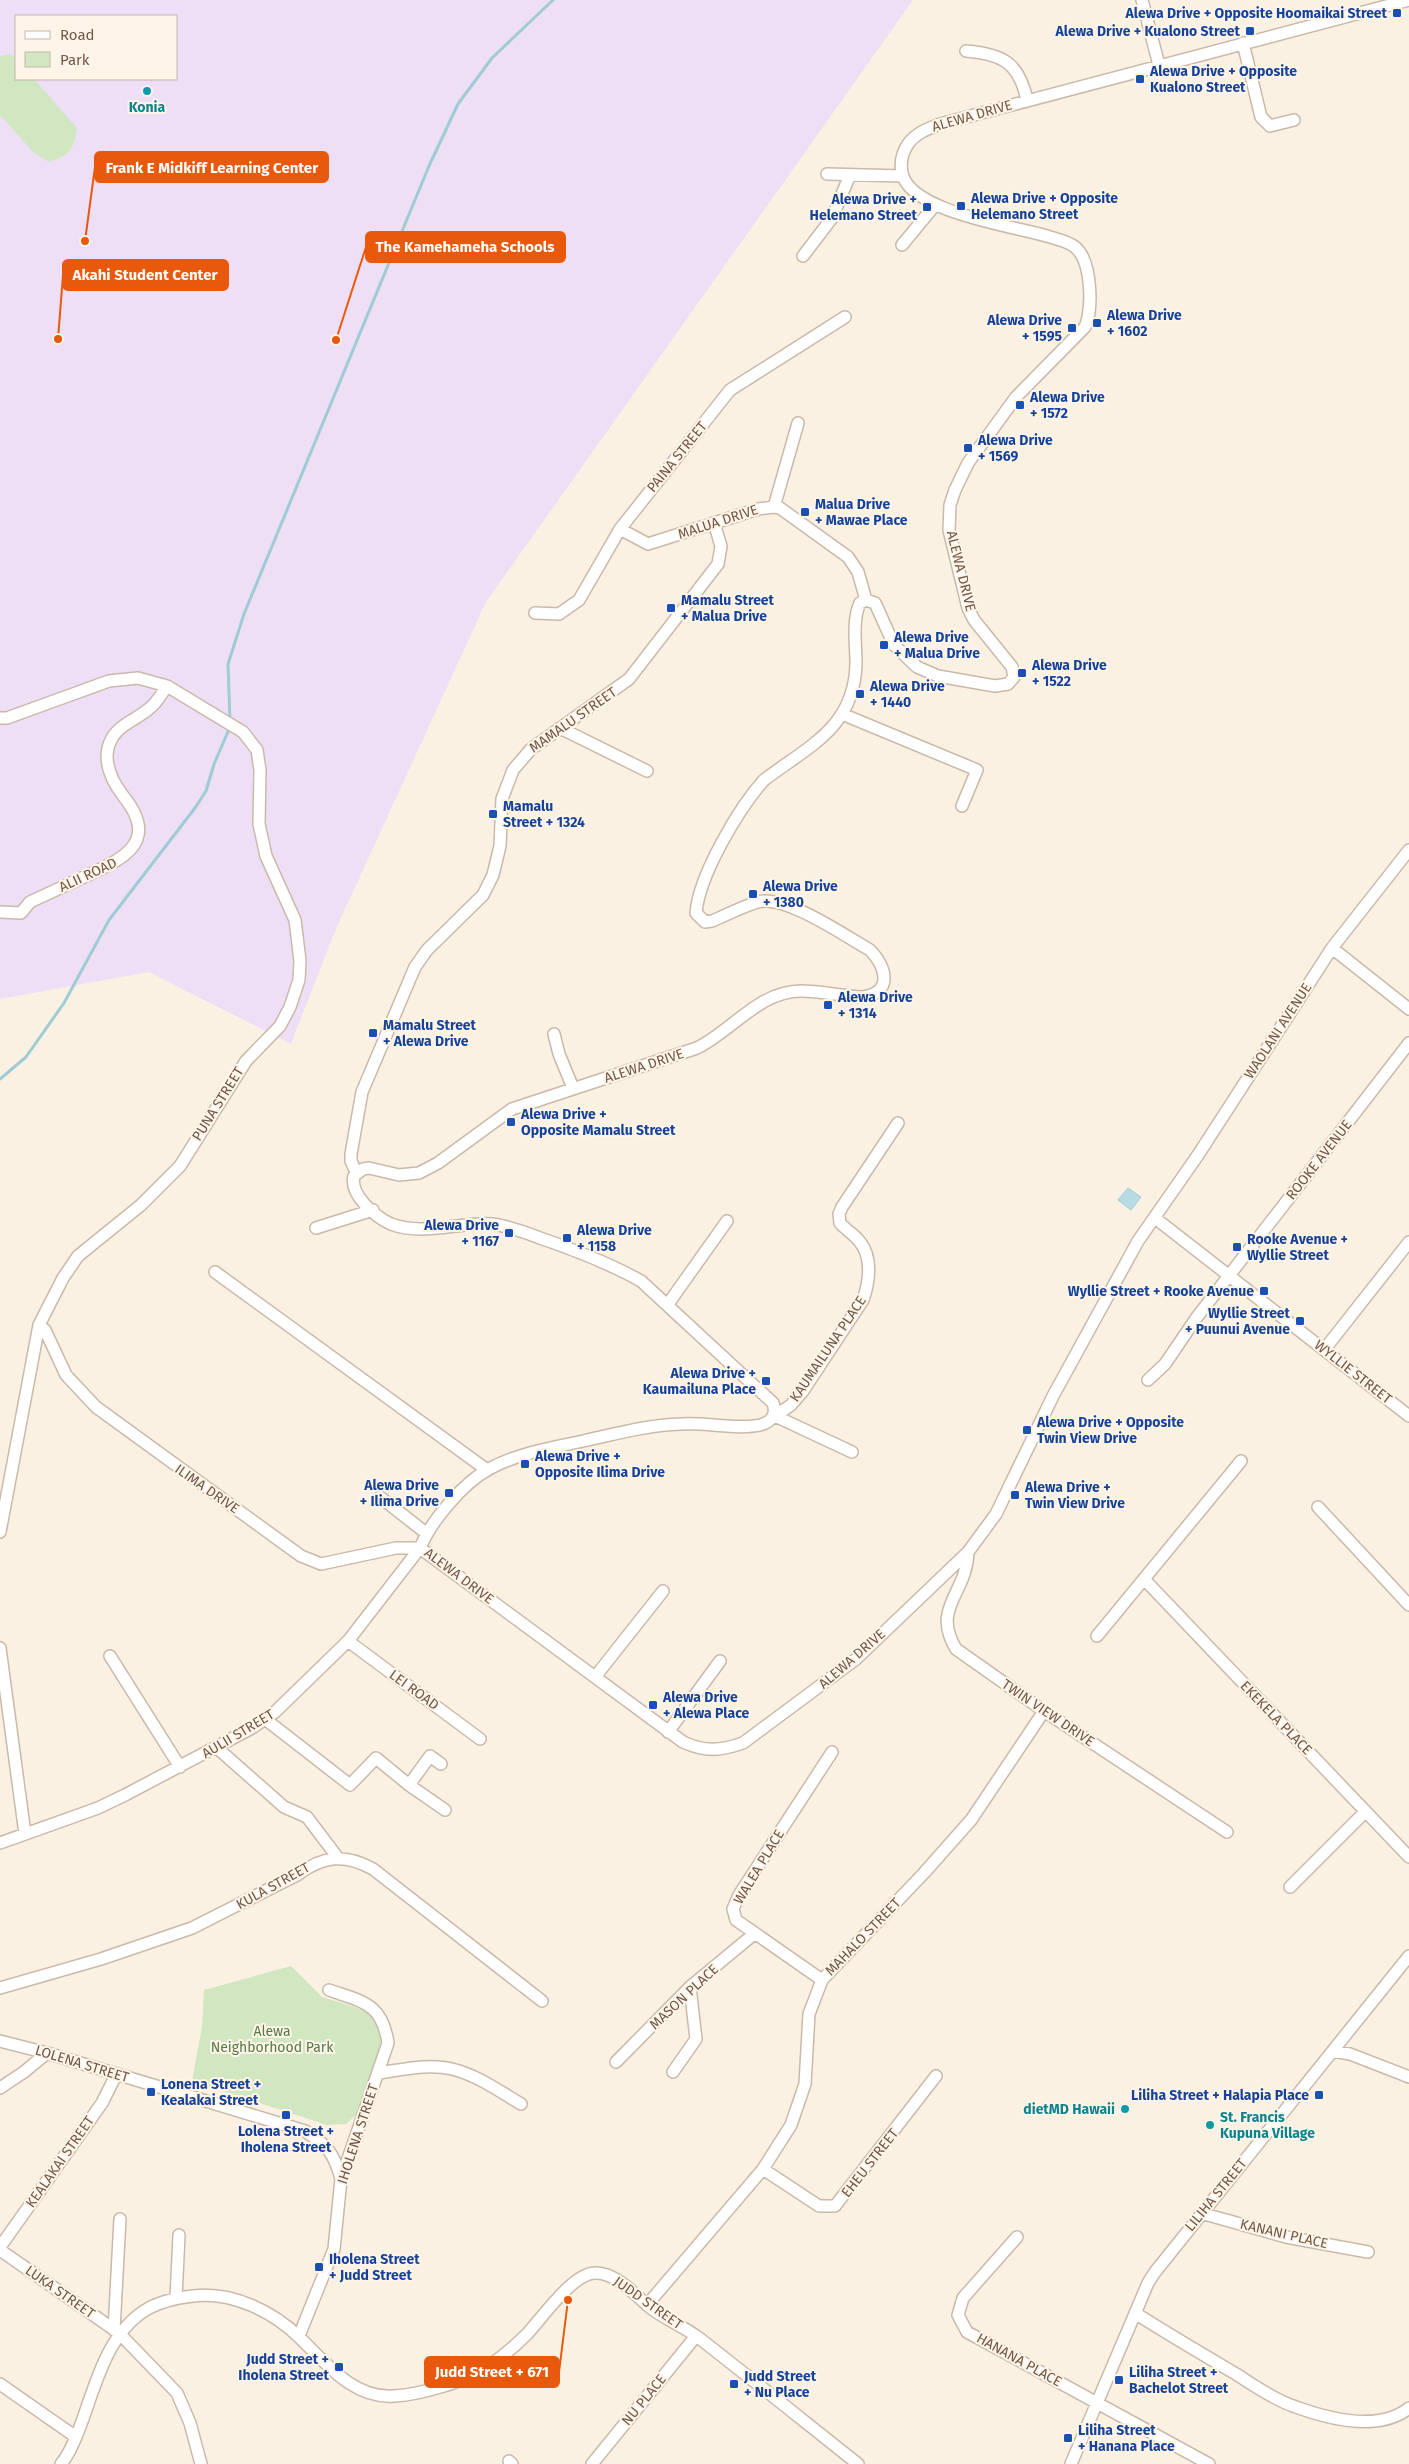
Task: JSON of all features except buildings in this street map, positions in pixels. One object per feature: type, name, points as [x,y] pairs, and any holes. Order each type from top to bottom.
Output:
[{"type":"street","points":[[1142,0],[1159,65]]},
{"type":"street","name":"ALEWA DRIVE","points":[[356,1172],[369,1168],[399,1175],[419,1173],[438,1163],[512,1109],[697,1048],[722,1034],[756,1007],[779,996],[801,991],[862,997],[872,996],[878,992],[884,978],[884,970],[879,959],[870,950],[790,905],[769,900],[759,902],[705,922],[696,913],[697,903],[719,848],[756,789],[764,780],[826,734],[851,700],[855,687],[858,608],[860,603],[866,600],[875,603],[894,645],[917,667],[938,676],[995,686],[1008,684],[1012,681],[1014,672],[1012,667],[974,620],[968,608],[949,530],[950,505],[968,464],[1016,397],[1041,370],[1074,340],[1085,327],[1090,316],[1089,287],[1084,261],[1075,247],[1032,232],[963,215],[935,204],[913,192],[903,176],[901,165],[907,146],[924,130],[1027,100],[1409,0]]},
{"type":"street","points":[[1243,43],[1262,118],[1270,126],[1294,120]]},
{"type":"street","points":[[966,52],[997,56],[1007,61],[1015,68],[1027,100]]},
{"type":"street","points":[[827,174],[903,176]]},
{"type":"street","points":[[803,256],[832,218],[850,175]]},
{"type":"street","points":[[902,245],[935,204]]},
{"type":"street","name":"PAINA STREET","points":[[535,613],[559,614],[580,600],[620,529],[730,390],[845,317]]},
{"type":"street","points":[[774,507],[798,423]]},
{"type":"street","name":"MALUA DRIVE","points":[[620,529],[648,544],[758,509],[774,507],[788,512],[848,557],[858,572],[866,600]]},
{"type":"street","name":"MAMALU STREET","points":[[356,1172],[351,1161],[351,1154],[358,1105],[410,978],[427,950],[483,896],[493,875],[499,854],[502,799],[509,778],[523,755],[629,679],[672,626],[718,564],[721,546],[714,524]]},
{"type":"street","name":"PUNA STREET","points":[[0,718],[7,718],[108,681],[138,678],[167,686],[243,732],[257,750],[260,770],[259,824],[266,856],[295,920],[300,943],[299,980],[290,1007],[280,1026],[246,1061],[180,1166],[141,1205],[78,1256],[63,1278],[40,1324],[0,1532]]},
{"type":"street","name":"ALII ROAD","points":[[0,912],[21,913],[30,902],[120,860],[132,849],[137,833],[136,816],[111,776],[108,748],[116,731],[122,725],[150,708],[167,686]]},
{"type":"street","points":[[842,714],[977,770],[962,806]]},
{"type":"street","points":[[560,728],[647,771]]},
{"type":"street","name":"WAOLANI AVENUE","points":[[1155,1218],[1332,948],[1409,850]]},
{"type":"street","points":[[1332,948],[1409,1009]]},
{"type":"street","points":[[554,1034],[559,1054],[573,1088]]},
{"type":"street","name":"ROOKE AVENUE","points":[[1148,1380],[1165,1364],[1196,1317],[1409,1044]]},
{"type":"street","name":"KAUMAILUNA PLACE","points":[[774,1416],[792,1405],[803,1391],[863,1300],[868,1283],[868,1257],[860,1242],[840,1223],[839,1214],[842,1206],[898,1124]]},
{"type":"street","points":[[356,1172],[352,1181],[354,1189],[373,1210],[391,1224],[408,1228],[468,1224],[494,1224],[512,1228],[616,1267],[641,1281],[668,1304],[772,1403],[776,1410],[774,1416],[852,1452]]},
{"type":"street","points":[[316,1228],[373,1210]]},
{"type":"street","name":"ALEWA DRIVE","points":[[774,1416],[770,1421],[754,1426],[686,1423],[646,1427],[532,1452],[487,1470],[457,1496],[426,1533],[420,1548],[668,1732],[698,1749],[714,1751],[743,1743],[856,1659],[968,1552],[996,1514],[1083,1340],[1138,1241],[1155,1218]]},
{"type":"street","name":"WYLLIE STREET","points":[[1155,1218],[1409,1416]]},
{"type":"street","points":[[668,1304],[727,1221]]},
{"type":"street","points":[[1324,1350],[1409,1242]]},
{"type":"street","points":[[216,1272],[487,1470]]},
{"type":"street","name":"ILIMA DRIVE","points":[[40,1324],[46,1330],[66,1375],[96,1407],[301,1556],[321,1564],[396,1548],[420,1548]]},
{"type":"street","points":[[1097,1636],[1241,1461]]},
{"type":"street","points":[[380,1497],[426,1533]]},
{"type":"street","points":[[1318,1507],[1409,1605]]},
{"type":"street","name":"AULII STREET","points":[[0,1843],[98,1808],[180,1767],[265,1719],[292,1698],[348,1641],[420,1548]]},
{"type":"street","name":"TWIN VIEW DRIVE","points":[[968,1552],[966,1573],[947,1612],[946,1625],[956,1649],[1044,1711],[1228,1832]]},
{"type":"street","name":"EKEKELA PLACE","points":[[1144,1579],[1409,1857]]},
{"type":"street","points":[[595,1677],[663,1592]]},
{"type":"street","name":"LEI ROAD","points":[[348,1641],[480,1739]]},
{"type":"street","points":[[0,1648],[25,1834]]},
{"type":"street","points":[[110,1656],[180,1767]]},
{"type":"street","points":[[668,1732],[720,1661]]},
{"type":"street","name":"MAHALO STREET","points":[[647,2305],[763,2169],[791,2125],[805,2084],[809,2014],[822,1980],[918,1880],[971,1820],[1044,1711]]},
{"type":"street","points":[[265,1719],[350,1785],[376,1758],[409,1785],[445,1810]]},
{"type":"street","points":[[216,1747],[284,1807],[307,1818],[338,1858]]},
{"type":"street","name":"WALEA PLACE","points":[[822,1980],[736,1920],[733,1909],[739,1895],[832,1752]]},
{"type":"street","points":[[409,1785],[430,1756],[442,1764]]},
{"type":"street","points":[[1290,1887],[1365,1812]]},
{"type":"street","name":"KULA STREET","points":[[0,1988],[100,1959],[192,1928],[297,1875],[312,1864],[338,1858],[351,1859],[373,1869],[542,2001]]},
{"type":"street","name":"MASON PLACE","points":[[616,2062],[690,1987],[754,1934]]},
{"type":"street","name":"LILIHA STREET","points":[[1071,2464],[1135,2313],[1155,2272],[1409,1956]]},
{"type":"street","points":[[673,2072],[696,2039],[690,1987]]},
{"type":"street","name":"IHOLENA STREET","points":[[299,2336],[334,2249],[341,2179],[388,2043],[385,2025],[371,2006],[329,1990]]},
{"type":"street","name":"LOLENA STREET","points":[[0,2041],[47,2053],[305,2131],[324,2144],[336,2162],[341,2179]]},
{"type":"street","points":[[1334,2051],[1350,2054],[1409,2077]]},
{"type":"street","points":[[0,2088],[24,2072],[47,2053]]},
{"type":"street","points":[[378,2073],[424,2068],[450,2068],[475,2077],[521,2104]]},
{"type":"street","name":"KEALAKAI STREET","points":[[0,2248],[102,2102],[116,2075]]},
{"type":"street","name":"EHEU STREET","points":[[763,2169],[819,2206],[835,2206],[936,2076]]},
{"type":"street","name":"KANANI PLACE","points":[[1201,2213],[1286,2237],[1368,2252]]},
{"type":"street","points":[[61,2464],[76,2437],[117,2331],[120,2219]]},
{"type":"street","points":[[176,2298],[178,2235]]},
{"type":"street","name":"HANANA PLACE","points":[[1017,2237],[963,2298],[958,2315],[967,2332],[1209,2464]]},
{"type":"street","name":"LUKA STREET","points":[[0,2248],[117,2331],[177,2393],[190,2423],[201,2464]]},
{"type":"street","name":"JUDD STREET","points":[[117,2331],[146,2309],[176,2298],[214,2295],[243,2302],[274,2317],[299,2336],[327,2366],[353,2385],[366,2392],[395,2396],[460,2382],[485,2369],[525,2336],[574,2283],[595,2272],[610,2276],[640,2297],[647,2305],[696,2336],[858,2464]]},
{"type":"street","points":[[1135,2313],[1272,2396],[1297,2408],[1361,2422],[1383,2420],[1403,2413],[1409,2408]]},
{"type":"street","name":"NU PLACE","points":[[592,2464],[696,2336]]},
{"type":"street","points":[[0,2384],[76,2437]]},
{"type":"shaded area","points":[[0,0],[913,0],[486,602],[335,931],[291,1044],[149,972],[0,999]]},
{"type":"green space","points":[[11,54],[15,58],[15,80],[35,80],[77,128],[70,151],[62,157],[49,162],[34,153],[0,115],[0,56]]},
{"type":"green space","name":"Alewa Neighborhood Park","points":[[291,1966],[322,1997],[374,2013],[386,2036],[358,2113],[346,2124],[327,2125],[192,2081],[202,2027],[204,1990]]},
{"type":"water","points":[[1128,1188],[1141,1197],[1131,1210],[1118,1200]]},
{"type":"waterway","points":[[230,721],[228,664],[244,614],[429,166],[458,104],[492,58],[553,0]]},
{"type":"waterway","points":[[0,1079],[26,1057],[64,1003],[109,920],[195,808],[206,791],[214,764],[230,727]]},
{"type":"place","name":"Alewa Drive + Opposite Hoomaikai Street","points":[[1397,13]]},
{"type":"place","name":"Alewa Drive + Kualono Street","points":[[1250,31]]},
{"type":"place","name":"Alewa Drive + Opposite Kualono Street","points":[[1140,79]]},
{"type":"place","name":"Konia","points":[[147,91]]},
{"type":"place","name":"Alewa Drive + Opposite Helemano Street","points":[[961,206]]},
{"type":"place","name":"Alewa Drive + Helemano Street","points":[[927,207]]},
{"type":"place","name":"Frank E Midkiff Learning Center","points":[[85,241]]},
{"type":"place","name":"Alewa Drive + 1602","points":[[1097,323]]},
{"type":"place","name":"Alewa Drive + 1595","points":[[1072,328]]},
{"type":"place","name":"Akahi Student Center","points":[[58,339]]},
{"type":"place","name":"The Kamehameha Schools","points":[[336,340]]},
{"type":"place","name":"Alewa Drive + 1572","points":[[1020,405]]},
{"type":"place","name":"Alewa Drive + 1569","points":[[968,448]]},
{"type":"place","name":"Malua Drive + Mawae Place","points":[[805,512]]},
{"type":"place","name":"Mamalu Street + Malua Drive","points":[[671,608]]},
{"type":"place","name":"Alewa Drive + Malua Drive","points":[[884,645]]},
{"type":"place","name":"Alewa Drive + 1522","points":[[1022,673]]},
{"type":"place","name":"Alewa Drive + 1440","points":[[860,694]]},
{"type":"place","name":"Mamalu Street + 1324","points":[[493,814]]},
{"type":"place","name":"Alewa Drive + 1380","points":[[753,894]]},
{"type":"place","name":"Alewa Drive + 1314","points":[[828,1005]]},
{"type":"place","name":"Mamalu Street + Alewa Drive","points":[[373,1033]]},
{"type":"place","name":"Alewa Drive + Opposite Mamalu Street","points":[[511,1122]]},
{"type":"place","name":"Alewa Drive + 1167","points":[[509,1233]]},
{"type":"place","name":"Alewa Drive + 1158","points":[[567,1238]]},
{"type":"place","name":"Rooke Avenue + Wyllie Street","points":[[1237,1247]]},
{"type":"place","name":"Wyllie Street + Rooke Avenue","points":[[1264,1291]]},
{"type":"place","name":"Wyllie Street + Puunui Avenue","points":[[1300,1321]]},
{"type":"place","name":"Alewa Drive + Kaumailuna Place","points":[[766,1381]]},
{"type":"place","name":"Alewa Drive + Opposite Twin View Drive","points":[[1027,1430]]},
{"type":"place","name":"Alewa Drive + Opposite Ilima Drive","points":[[525,1464]]},
{"type":"place","name":"Alewa Drive + Ilima Drive","points":[[449,1493]]},
{"type":"place","name":"Alewa Drive + Twin View Drive","points":[[1015,1495]]},
{"type":"place","name":"Alewa Drive + Alewa Place","points":[[653,1705]]},
{"type":"place","name":"Lonena Street + Kealakai Street","points":[[151,2092]]},
{"type":"place","name":"Liliha Street + Halapia Place","points":[[1319,2095]]},
{"type":"place","name":"dietMD Hawaii","points":[[1125,2109]]},
{"type":"place","name":"Lolena Street + Iholena Street","points":[[286,2115]]},
{"type":"place","name":"St. Francis Kupuna Village","points":[[1210,2125]]},
{"type":"place","name":"Iholena Street + Judd Street","points":[[319,2267]]},
{"type":"place","name":"Judd Street + 671","points":[[568,2300]]},
{"type":"place","name":"Judd Street + Iholena Street","points":[[339,2367]]},
{"type":"place","name":"Liliha Street + Bachelot Street","points":[[1119,2380]]},
{"type":"place","name":"Judd Street + Nu Place","points":[[734,2384]]},
{"type":"place","name":"Liliha Street + Hanana Place","points":[[1068,2438]]}]
